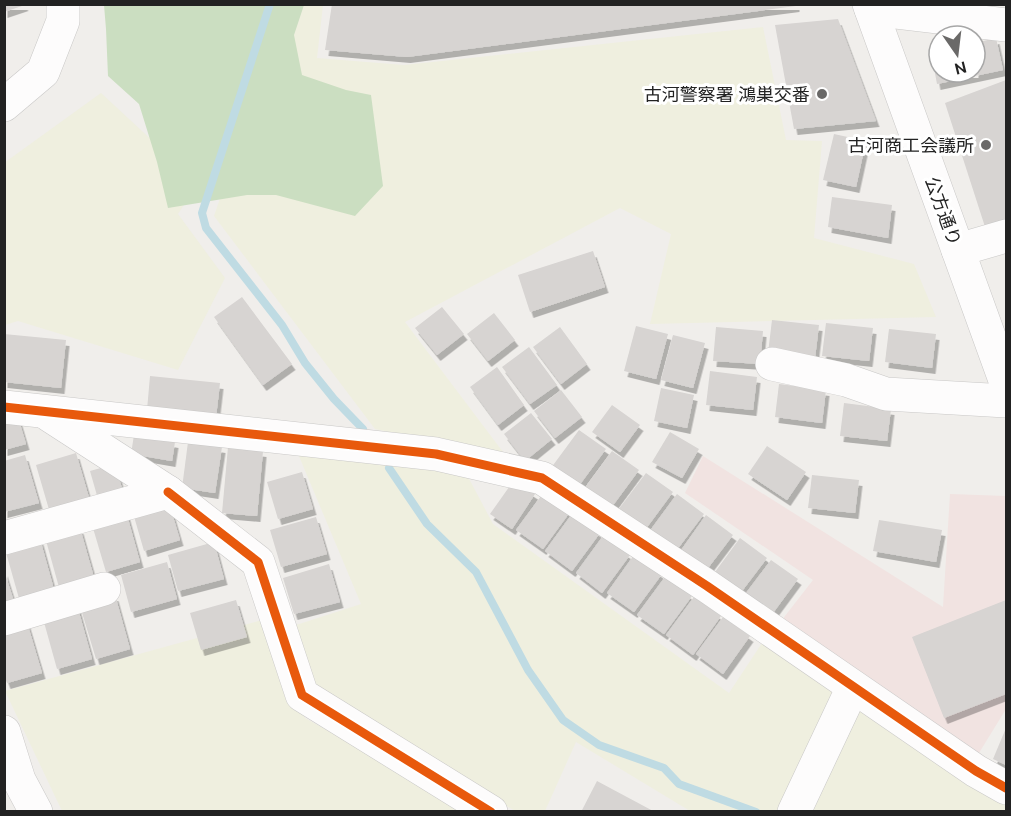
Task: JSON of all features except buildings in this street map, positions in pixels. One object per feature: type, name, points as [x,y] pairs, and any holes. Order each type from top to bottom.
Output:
[{"type":"street","points":[[4,105],[43,72],[63,21],[63,4]]},
{"type":"street","points":[[870,7],[1006,24]]},
{"type":"street","name":"公方通り","points":[[870,7],[1006,383]]},
{"type":"street","points":[[958,250],[1006,236]]},
{"type":"street","points":[[772,364],[846,380],[886,394],[1006,401]]},
{"type":"street","points":[[4,407],[436,454],[542,478],[707,586],[976,771],[1006,788]]},
{"type":"street","points":[[43,411],[168,492],[258,562],[302,695],[491,812]]},
{"type":"street","points":[[4,538],[168,492]]},
{"type":"street","points":[[4,619],[104,589]]},
{"type":"street","points":[[794,812],[853,687]]},
{"type":"street","points":[[4,732],[19,780],[36,812]]},
{"type":"shaded area","points":[[703,456],[943,607],[950,494],[1006,496],[1006,709],[979,753],[778,625],[813,580],[685,493]]},
{"type":"green space","points":[[104,5],[304,5],[294,35],[302,75],[346,90],[371,95],[383,186],[355,216],[276,195],[247,195],[168,208],[139,104],[108,76]]},
{"type":"green space","points":[[209,5],[323,5],[317,58],[404,65],[763,27],[786,140],[822,141],[814,238],[914,264],[936,317],[650,324],[671,234],[620,208],[405,322],[506,456],[375,429],[214,216],[265,66]]},
{"type":"green space","points":[[101,93],[198,183],[178,214],[225,278],[178,370],[18,321],[5,325],[4,163]]},
{"type":"green space","points":[[296,449],[466,473],[493,524],[729,693],[764,640],[840,691],[779,811],[690,811],[576,742],[545,811],[515,811],[309,689],[290,627],[361,604]]},
{"type":"green space","points":[[262,620],[305,718],[472,811],[62,811],[5,691]]},
{"type":"green space","points":[[858,701],[1006,796],[1006,811],[805,812]]},
{"type":"waterway","points":[[270,4],[202,213],[206,228],[282,325],[305,363],[334,399],[363,429]]},
{"type":"waterway","points":[[389,468],[427,524],[476,572],[528,670],[563,720],[599,745],[664,768],[679,784],[756,812]]},
{"type":"cycle path","points":[[4,407],[436,454],[542,478],[707,586],[976,771],[1006,788]]},
{"type":"cycle path","points":[[168,492],[258,562],[302,695],[491,812]]},
{"type":"place","name":"古河警察署 鴻巣交番","points":[[822,94]]},
{"type":"place","name":"古河商工会議所","points":[[986,145]]}]
